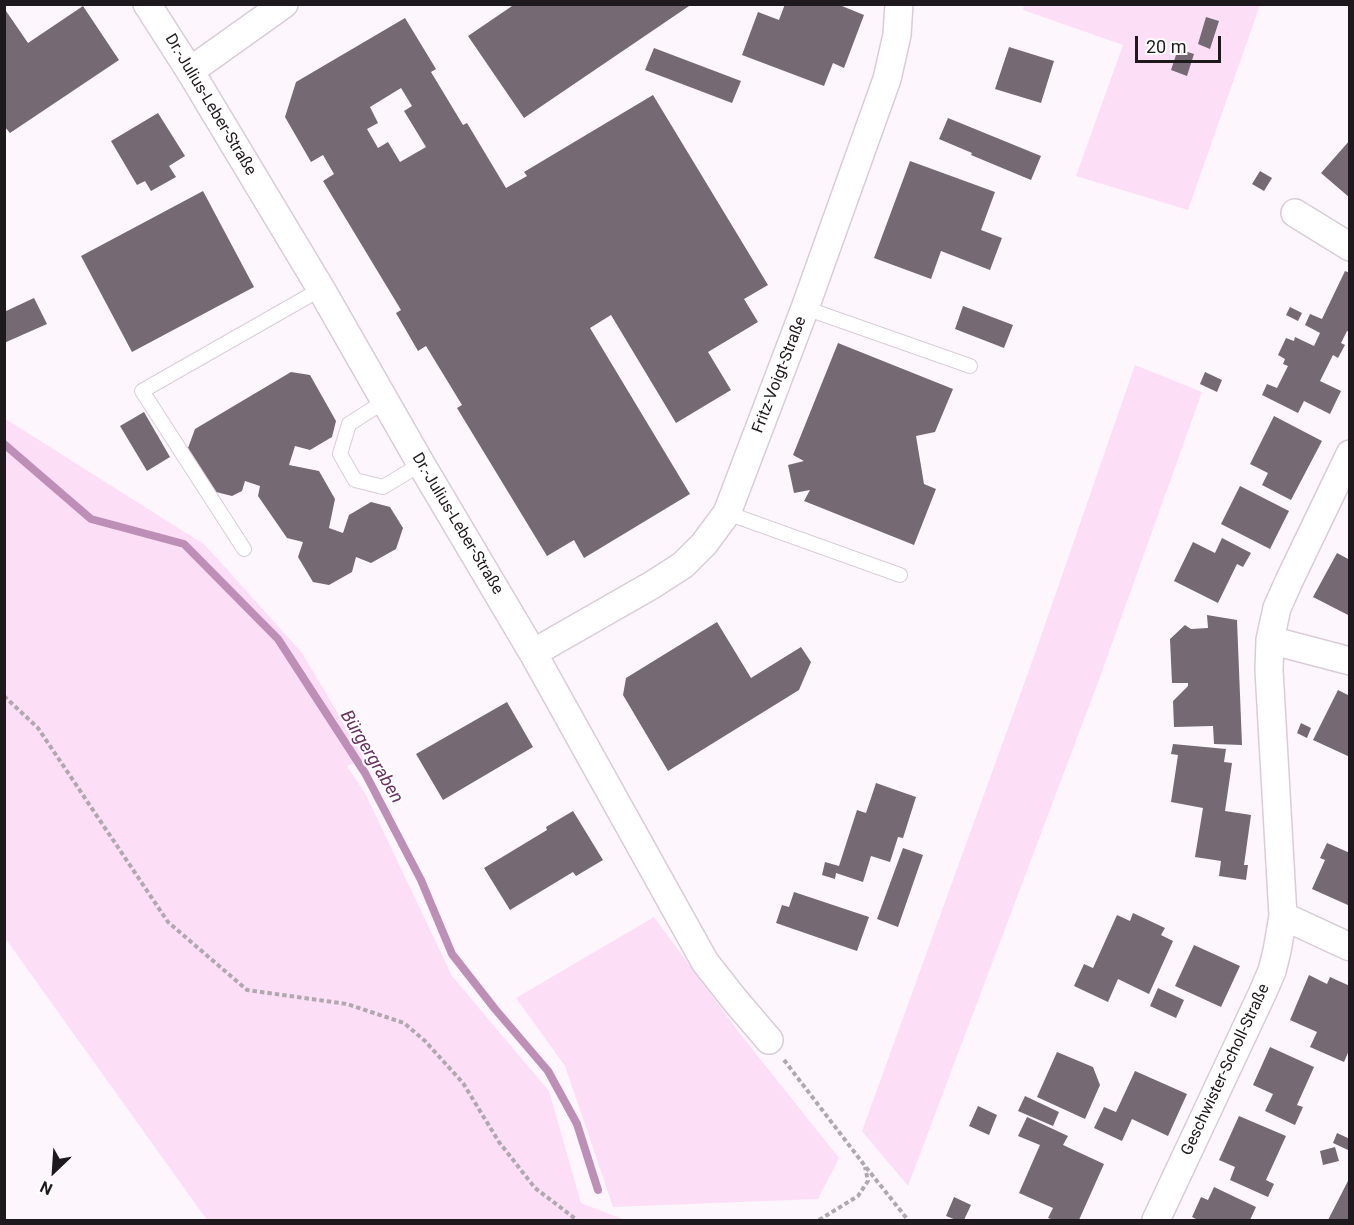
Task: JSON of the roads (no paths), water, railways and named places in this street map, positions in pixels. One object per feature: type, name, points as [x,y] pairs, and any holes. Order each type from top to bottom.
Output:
[{"type":"street","name":"Dr.-Julius-Leber-Straße","points":[[147,4],[321,289],[533,653],[705,962],[769,1040]]},
{"type":"street","points":[[190,71],[284,4]]},
{"type":"street","name":"Fritz-Voigt-Straße","points":[[533,653],[683,565],[704,544],[727,513],[805,308],[887,79],[897,35],[899,4]]},
{"type":"street","points":[[1295,213],[1350,247]]},
{"type":"street","name":"Geschwister-Scholl-Straße","points":[[1156,1221],[1269,979],[1277,951],[1283,916],[1269,670],[1270,640],[1277,608],[1350,454]]},
{"type":"street","points":[[1270,640],[1350,661]]},
{"type":"street","points":[[1283,916],[1350,947]]},
{"type":"lane","points":[[244,549],[142,391],[321,289]]},
{"type":"lane","points":[[805,308],[970,366]]},
{"type":"lane","points":[[385,401],[349,424],[340,454],[355,480],[383,487],[421,464]]},
{"type":"lane","points":[[727,513],[900,575]]},
{"type":"waterway","name":"Bürgergraben","points":[[4,444],[91,519],[184,544],[278,639],[365,773],[421,880],[452,954],[548,1071],[577,1124],[598,1190]]}]
